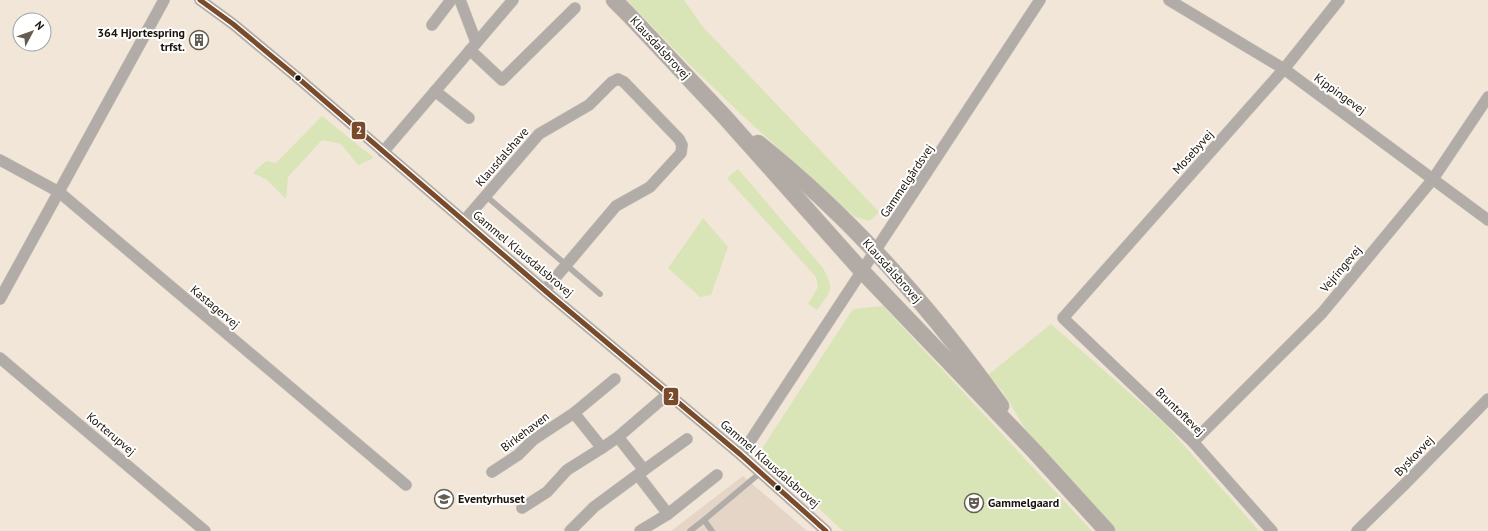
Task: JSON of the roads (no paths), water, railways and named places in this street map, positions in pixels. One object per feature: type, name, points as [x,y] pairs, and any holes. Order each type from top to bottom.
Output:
[{"type":"street","points":[[0,299],[164,0]]},
{"type":"street","name":"Gammel Klausdalsbrovej","points":[[200,0],[233,24],[741,455],[826,531]]},
{"type":"street","points":[[432,25],[451,0]]},
{"type":"street","points":[[460,0],[473,46],[502,80],[575,8]]},
{"type":"street","points":[[383,152],[513,0]]},
{"type":"street","name":"Klausdalsbrovej","points":[[614,0],[723,115],[861,270],[1035,452],[1107,531]]},
{"type":"street","name":"Gammelgårdsvej","points":[[741,455],[861,270],[876,251],[1040,0]]},
{"type":"street","name":"Kippingevej","points":[[1169,0],[1284,69],[1488,220]]},
{"type":"street","name":"Mosebyvej","points":[[1063,318],[1284,69],[1339,0]]},
{"type":"street","name":"Klausdalshave","points":[[464,221],[539,134],[590,105],[612,82],[618,80],[624,82],[678,139],[682,145],[681,153],[650,187],[616,206],[545,290]]},
{"type":"street","points":[[435,91],[469,118]]},
{"type":"street","name":"Vejringevej","points":[[1193,442],[1322,313],[1433,179],[1488,97]]},
{"type":"street","name":"Klausdalsbrovej","points":[[723,115],[784,164],[876,251],[971,363],[1035,452]]},
{"type":"street","name":"Kastagervej","points":[[0,160],[59,192],[406,485]]},
{"type":"street","name":"Bruntoftevej","points":[[1063,318],[1193,442],[1272,531]]},
{"type":"street","name":"Korterupvej","points":[[0,358],[205,531]]},
{"type":"street","name":"Birkehaven","points":[[492,472],[518,455],[533,440],[574,413],[615,379]]},
{"type":"street","points":[[522,508],[547,492],[567,470],[618,436],[668,394]]},
{"type":"street","name":"Byskovvej","points":[[1357,531],[1488,399]]},
{"type":"street","points":[[574,413],[602,448]]},
{"type":"street","points":[[618,436],[668,514]]},
{"type":"street","points":[[570,531],[594,507],[687,439]]},
{"type":"street","points":[[640,531],[668,514],[716,475]]},
{"type":"lane","points":[[486,196],[600,294]]},
{"type":"lane","points":[[690,531],[760,472]]},
{"type":"lane","points":[[704,520],[712,531]]},
{"type":"place","name":"364 Hjortespring trfst.","points":[[199,40]]},
{"type":"place","name":"Eventyrhuset","points":[[444,499]]},
{"type":"place","name":"Gammelgaard","points":[[974,503]]}]
